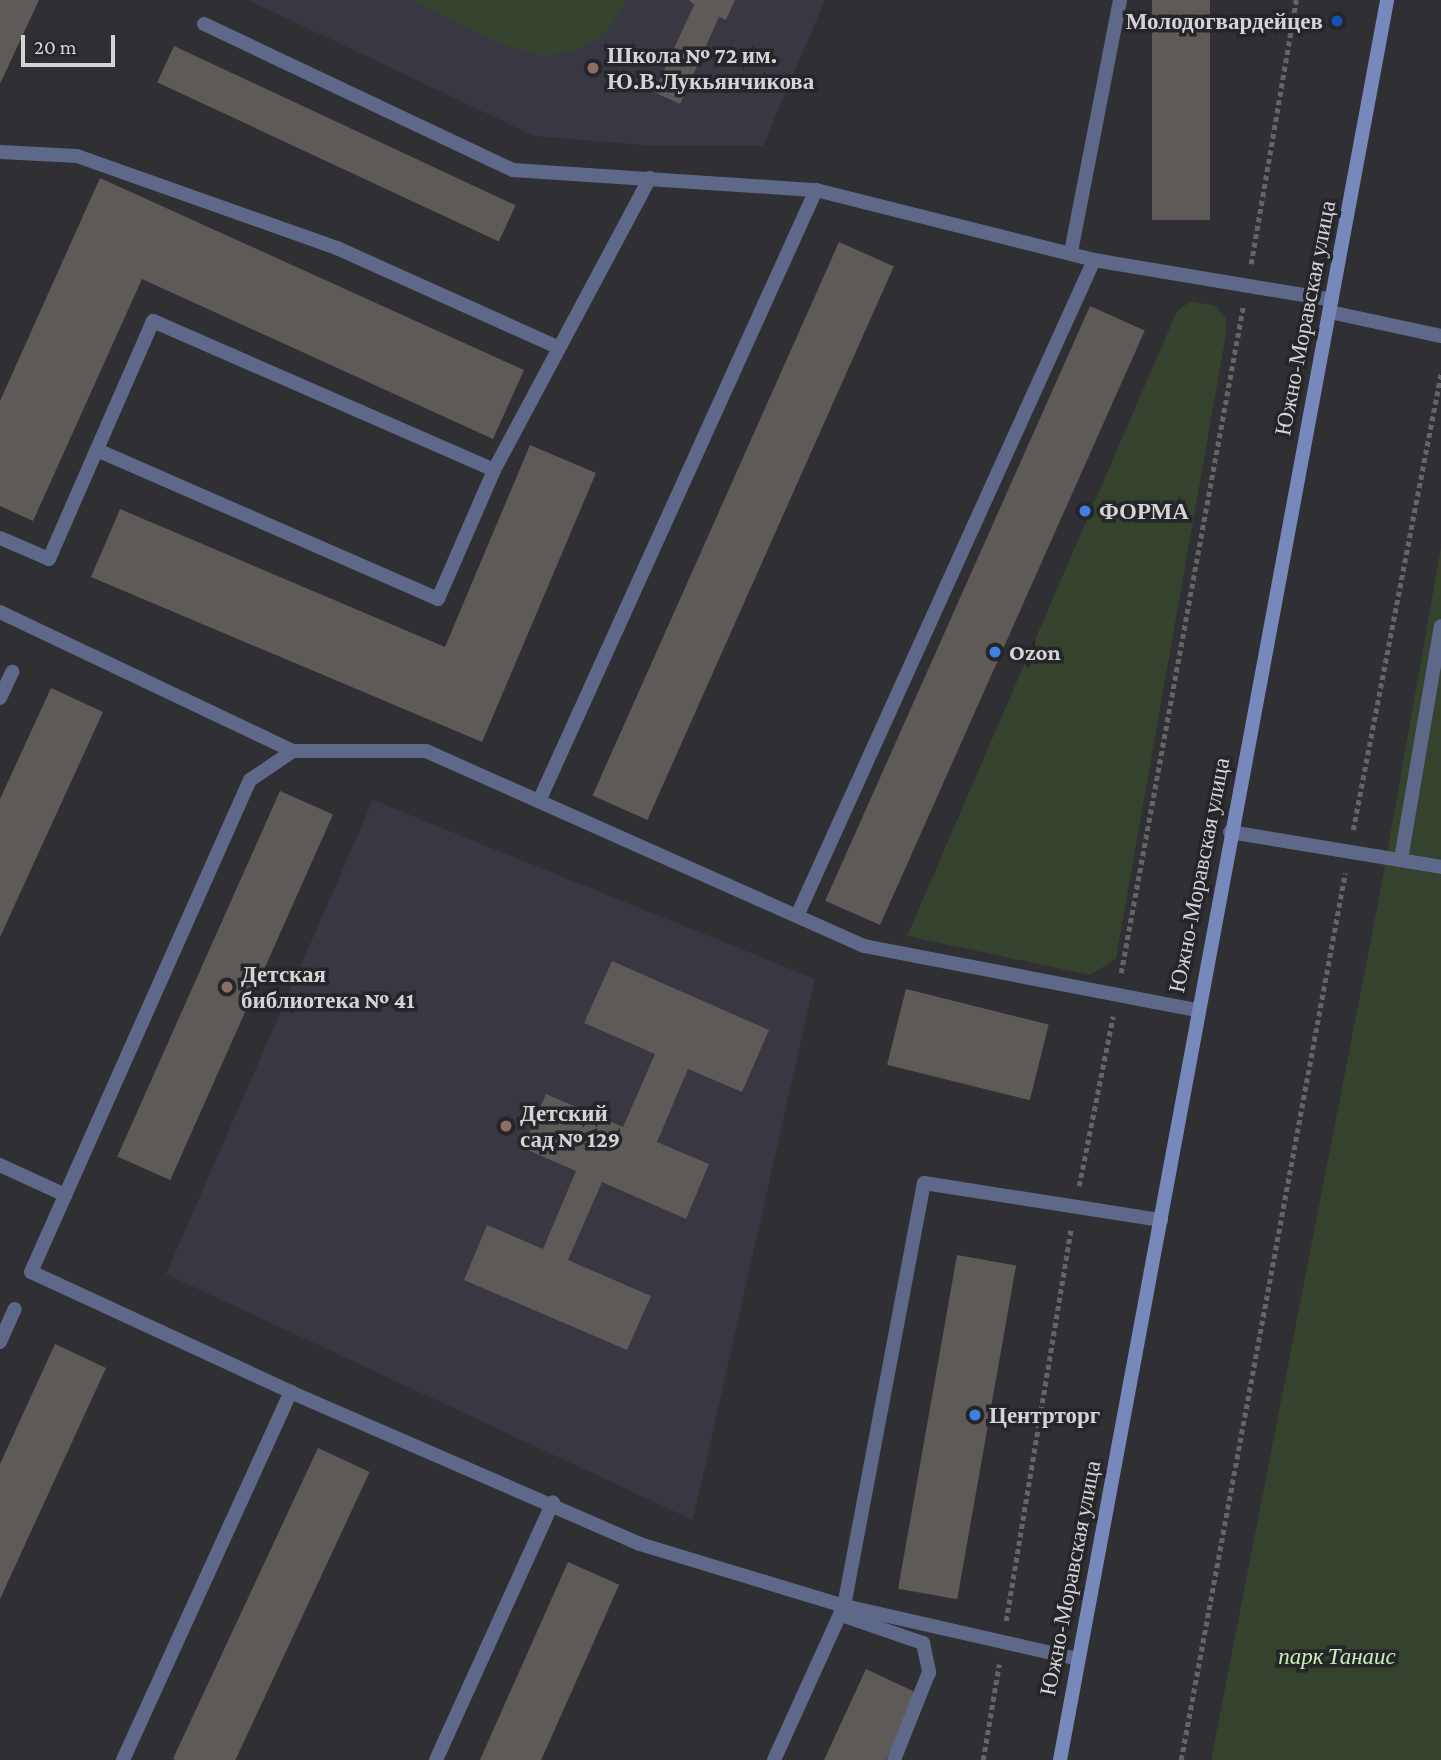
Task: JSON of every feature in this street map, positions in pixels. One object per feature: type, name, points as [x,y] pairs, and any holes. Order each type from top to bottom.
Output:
[{"type":"main road","name":"Южно-Моравская улица","points":[[1060,1760],[1230,832],[1387,0]]},
{"type":"lane","points":[[1071,251],[1120,0]]},
{"type":"lane","points":[[204,24],[513,170],[816,190],[1071,251],[1094,260],[1331,306],[1441,336]]},
{"type":"lane","points":[[0,152],[77,156],[337,248],[559,348]]},
{"type":"lane","points":[[97,450],[438,599],[494,470],[650,178]]},
{"type":"lane","points":[[539,801],[816,190]]},
{"type":"lane","points":[[797,916],[1094,260]]},
{"type":"lane","points":[[0,538],[49,559],[153,321],[494,470]]},
{"type":"lane","points":[[0,611],[293,751],[426,751],[864,946],[1197,1010]]},
{"type":"lane","points":[[1401,859],[1441,626]]},
{"type":"lane","points":[[0,698],[12,672]]},
{"type":"lane","points":[[293,751],[250,780],[32,1272],[291,1392],[553,1502],[640,1544],[842,1611],[923,1643],[929,1672],[894,1760]]},
{"type":"lane","points":[[1230,832],[1441,867]]},
{"type":"lane","points":[[0,1165],[65,1195]]},
{"type":"lane","points":[[774,1760],[842,1611],[924,1183],[1161,1220]]},
{"type":"lane","points":[[0,1342],[15,1308]]},
{"type":"lane","points":[[122,1760],[291,1392]]},
{"type":"lane","points":[[436,1760],[553,1502]]},
{"type":"lane","points":[[842,1611],[1078,1658]]},
{"type":"path","points":[[983,1760],[1075,1205],[1117,995],[1247,288],[1296,0]]},
{"type":"path","points":[[1181,1760],[1349,851],[1441,373]]},
{"type":"shaded area","name":"Школа № 72 им. Ю.В.Лукьянчикова","points":[[248,0],[825,0],[763,146],[655,146],[534,136]]},
{"type":"shaded area","name":"Детский сад № 129","points":[[373,800],[815,979],[693,1520],[166,1274]]},
{"type":"green space","points":[[409,0],[627,0],[606,33],[576,51],[543,56],[507,46]]},
{"type":"green space","points":[[1191,301],[1215,306],[1226,318],[1226,334],[1116,959],[1090,975],[907,936],[1177,311]]},
{"type":"green space","name":"парк Танаис","points":[[1441,547],[1441,1760],[1211,1760],[1380,893]]},
{"type":"building","points":[[0,0],[39,0],[0,84]]},
{"type":"building","points":[[689,0],[735,0],[726,20],[719,17],[680,104],[654,92],[694,5]]},
{"type":"building","points":[[1152,0],[1210,0],[1210,220],[1152,220]]},
{"type":"building","points":[[174,46],[516,205],[499,242],[157,82]]},
{"type":"building","points":[[100,178],[524,370],[493,439],[142,279],[33,521],[0,506],[0,401]]},
{"type":"building","points":[[839,242],[894,266],[647,820],[593,796]]},
{"type":"building","points":[[1090,306],[1145,330],[880,925],[825,901]]},
{"type":"building","points":[[530,445],[596,473],[482,742],[91,577],[120,509],[445,647]]},
{"type":"building","points":[[51,688],[103,712],[0,937],[0,799]]},
{"type":"building","points":[[280,791],[333,815],[170,1180],[117,1156]]},
{"type":"building","points":[[612,961],[769,1030],[742,1092],[688,1069],[657,1142],[709,1164],[686,1219],[602,1182],[568,1260],[651,1296],[627,1350],[464,1280],[487,1225],[543,1249],[576,1171],[523,1148],[546,1094],[623,1127],[655,1054],[584,1023]]},
{"type":"building","points":[[906,989],[1049,1025],[1030,1100],[887,1065]]},
{"type":"building","points":[[957,1255],[1016,1265],[957,1599],[898,1589]]},
{"type":"building","points":[[55,1344],[106,1368],[0,1599],[0,1464]]},
{"type":"building","points":[[318,1448],[370,1472],[235,1760],[173,1759]]},
{"type":"building","points":[[568,1562],[619,1585],[541,1760],[480,1760]]},
{"type":"building","points":[[866,1669],[917,1693],[886,1760],[824,1760]]},
{"type":"place","name":"Молодогвардейцев","points":[[1337,21]]},
{"type":"place","name":"Школа № 72 им. Ю.В.Лукьянчикова","points":[[593,68]]},
{"type":"place","name":"ФОРМА","points":[[1085,511]]},
{"type":"place","name":"Ozon","points":[[995,652]]},
{"type":"place","name":"Детская библиотека № 41","points":[[227,987]]},
{"type":"place","name":"Детский сад № 129","points":[[506,1126]]},
{"type":"place","name":"Центрторг","points":[[975,1415]]}]
